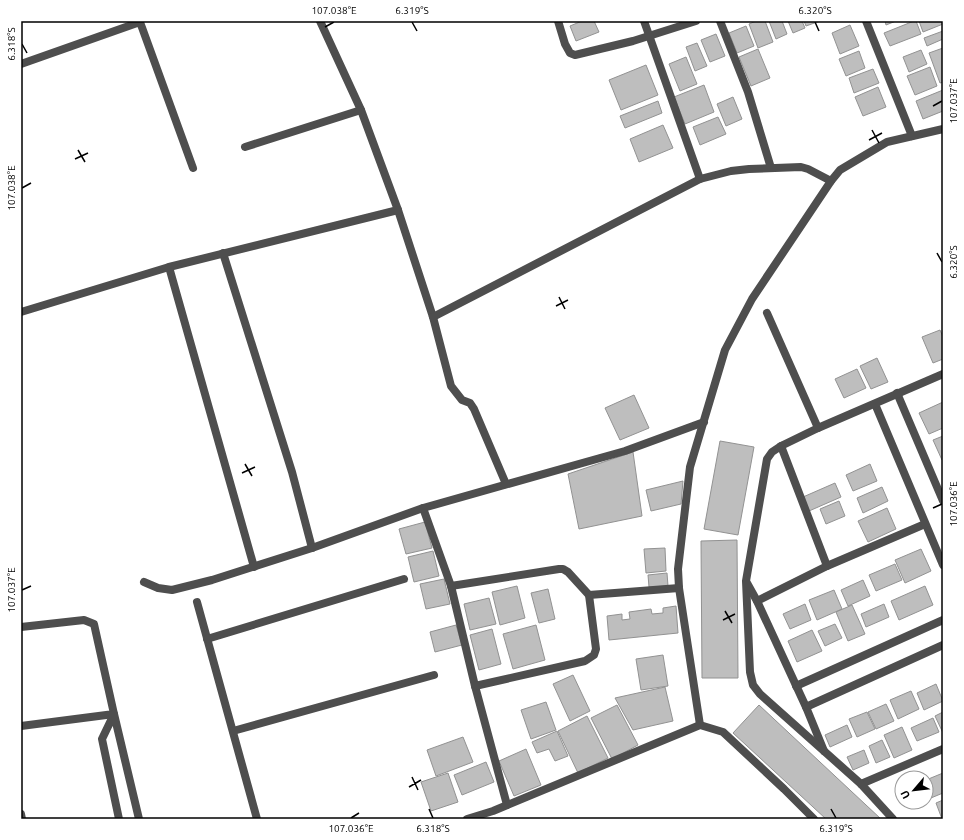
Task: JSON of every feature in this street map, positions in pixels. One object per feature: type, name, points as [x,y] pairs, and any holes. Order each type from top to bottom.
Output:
[{"type":"street","points":[[320,21],[361,110],[398,210],[433,317],[451,386],[462,400],[470,403],[474,409],[506,484]]},
{"type":"street","points":[[558,21],[565,44],[570,54],[576,55],[649,36],[696,21]]},
{"type":"street","points":[[644,21],[700,179]]},
{"type":"street","points":[[720,21],[748,92],[771,168]]},
{"type":"street","points":[[866,21],[912,136]]},
{"type":"street","points":[[21,64],[141,22],[193,168]]},
{"type":"street","points":[[245,147],[361,110]]},
{"type":"street","points":[[700,725],[679,588],[678,569],[690,467],[725,350],[752,299],[831,181],[840,170],[887,142],[943,129]]},
{"type":"street","points":[[433,317],[700,179],[731,171],[801,167],[808,168],[831,181]]},
{"type":"street","points":[[21,312],[223,253],[398,210]]},
{"type":"street","points":[[223,253],[292,472],[312,548]]},
{"type":"street","points":[[169,268],[254,567]]},
{"type":"street","points":[[767,313],[818,428]]},
{"type":"street","points":[[894,819],[861,784],[760,694],[753,685],[750,672],[746,581],[767,459],[772,452],[818,428],[943,374]]},
{"type":"street","points":[[897,393],[943,501]]},
{"type":"street","points":[[875,404],[943,565]]},
{"type":"street","points":[[144,582],[158,588],[172,590],[212,580],[312,548],[423,508],[625,451],[704,422]]},
{"type":"street","points":[[781,446],[827,566]]},
{"type":"street","points":[[423,508],[451,586],[475,686],[507,805]]},
{"type":"street","points":[[757,601],[827,566],[925,524]]},
{"type":"street","points":[[451,586],[559,568],[568,572],[589,595],[596,650],[594,655],[585,660],[475,686]]},
{"type":"street","points":[[207,639],[404,579]]},
{"type":"street","points":[[746,581],[757,601],[806,707],[825,753]]},
{"type":"street","points":[[589,595],[679,588]]},
{"type":"street","points":[[197,602],[257,819]]},
{"type":"street","points":[[21,627],[84,620],[94,624],[140,819]]},
{"type":"street","points":[[796,686],[943,620]]},
{"type":"street","points":[[806,707],[943,646]]},
{"type":"street","points":[[232,731],[434,675]]},
{"type":"street","points":[[21,726],[114,714]]},
{"type":"street","points":[[114,714],[102,739],[120,819]]},
{"type":"street","points":[[467,819],[493,811],[700,725],[723,732],[814,819]]},
{"type":"street","points":[[861,784],[943,749]]},
{"type":"street","points":[[21,814],[22,819]]},
{"type":"building","points":[[582,21],[594,21],[599,32],[576,41],[570,26]]},
{"type":"building","points":[[756,21],[765,21],[773,42],[758,48],[749,24]]},
{"type":"building","points":[[769,21],[782,21],[787,34],[776,39]]},
{"type":"building","points":[[788,21],[802,21],[805,28],[793,33]]},
{"type":"building","points":[[804,21],[820,21],[806,26]]},
{"type":"building","points":[[885,21],[896,21],[886,25]]},
{"type":"building","points":[[916,21],[921,34],[890,46],[884,33]]},
{"type":"building","points":[[919,21],[943,21],[943,24],[923,32]]},
{"type":"building","points":[[850,25],[859,46],[840,54],[832,33]]},
{"type":"building","points":[[746,26],[754,46],[737,53],[729,33]]},
{"type":"building","points":[[943,31],[943,39],[927,46],[924,38]]},
{"type":"building","points":[[716,34],[725,56],[710,62],[701,40]]},
{"type":"building","points":[[697,43],[707,66],[695,71],[686,47]]},
{"type":"building","points":[[943,48],[943,82],[940,83],[929,53]]},
{"type":"building","points":[[758,49],[770,78],[751,86],[739,57]]},
{"type":"building","points":[[921,50],[927,64],[909,72],[903,57]]},
{"type":"building","points":[[859,51],[865,68],[846,76],[839,59]]},
{"type":"building","points":[[686,57],[697,84],[680,91],[669,64]]},
{"type":"building","points":[[646,65],[658,95],[621,110],[609,80]]},
{"type":"building","points":[[930,67],[937,86],[915,95],[907,76]]},
{"type":"building","points":[[873,69],[879,83],[854,93],[849,78]]},
{"type":"building","points":[[704,85],[714,112],[685,124],[674,97]]},
{"type":"building","points":[[878,87],[886,107],[863,116],[855,97]]},
{"type":"building","points":[[943,90],[943,111],[923,119],[916,101]]},
{"type":"building","points":[[733,97],[742,119],[726,126],[717,104]]},
{"type":"building","points":[[658,101],[662,113],[625,128],[620,116]]},
{"type":"building","points":[[718,117],[726,134],[700,145],[693,127]]},
{"type":"building","points":[[663,125],[673,148],[639,162],[630,139]]},
{"type":"building","points":[[940,330],[943,337],[943,359],[933,363],[922,337]]},
{"type":"building","points":[[877,358],[888,382],[871,389],[860,366]]},
{"type":"building","points":[[857,369],[866,388],[844,398],[835,379]]},
{"type":"building","points":[[634,395],[649,428],[620,440],[605,408]]},
{"type":"building","points":[[943,402],[943,428],[929,434],[919,413]]},
{"type":"building","points":[[943,436],[943,459],[942,460],[933,440]]},
{"type":"building","points":[[720,441],[754,447],[738,535],[704,529]]},
{"type":"building","points":[[633,452],[642,516],[579,529],[568,474]]},
{"type":"building","points":[[870,464],[877,481],[853,491],[846,475]]},
{"type":"building","points":[[683,481],[681,504],[651,511],[646,490]]},
{"type":"building","points":[[835,483],[841,497],[809,511],[803,497]]},
{"type":"building","points":[[882,487],[888,501],[863,513],[857,498]]},
{"type":"building","points":[[839,501],[845,516],[826,524],[820,509]]},
{"type":"building","points":[[887,508],[896,529],[868,542],[858,521]]},
{"type":"building","points":[[425,522],[432,548],[406,554],[399,529]]},
{"type":"building","points":[[737,540],[738,678],[702,678],[701,541]]},
{"type":"building","points":[[665,548],[666,571],[646,573],[644,549]]},
{"type":"building","points":[[921,549],[931,571],[905,583],[895,560]]},
{"type":"building","points":[[433,551],[439,576],[414,582],[408,557]]},
{"type":"building","points":[[895,564],[902,580],[876,591],[869,575]]},
{"type":"building","points":[[667,573],[668,586],[649,587],[648,575]]},
{"type":"building","points":[[444,579],[450,604],[426,609],[420,584]]},
{"type":"building","points":[[863,580],[870,596],[848,606],[841,590]]},
{"type":"building","points":[[517,586],[525,618],[500,625],[492,592]]},
{"type":"building","points":[[925,586],[933,605],[899,620],[891,601]]},
{"type":"building","points":[[548,589],[555,619],[539,623],[531,593]]},
{"type":"building","points":[[834,590],[842,609],[817,620],[809,600]]},
{"type":"building","points":[[489,598],[496,624],[470,630],[464,604]]},
{"type":"building","points":[[805,604],[811,620],[790,629],[783,614]]},
{"type":"building","points":[[884,604],[889,617],[866,627],[861,614]]},
{"type":"building","points":[[852,605],[865,634],[848,641],[836,612]]},
{"type":"building","points":[[676,606],[678,633],[609,640],[607,616],[622,614],[622,620],[630,619],[629,612],[651,609],[652,614],[663,613],[663,608]]},
{"type":"building","points":[[835,624],[842,638],[825,646],[818,631]]},
{"type":"building","points":[[456,625],[462,645],[435,652],[430,632]]},
{"type":"building","points":[[536,625],[545,660],[513,669],[503,634]]},
{"type":"building","points":[[492,629],[501,664],[479,670],[470,635]]},
{"type":"building","points":[[812,630],[822,651],[797,662],[788,641]]},
{"type":"building","points":[[663,655],[668,686],[641,690],[636,659]]},
{"type":"building","points":[[573,675],[590,711],[570,721],[553,684]]},
{"type":"building","points":[[936,684],[943,701],[924,710],[917,693]]},
{"type":"building","points":[[665,687],[673,721],[633,730],[615,698]]},
{"type":"building","points":[[911,691],[919,709],[898,719],[890,700]]},
{"type":"building","points":[[546,702],[556,730],[531,739],[521,710]]},
{"type":"building","points":[[886,704],[894,721],[876,729],[868,712]]},
{"type":"building","points":[[617,705],[638,745],[612,759],[591,718]]},
{"type":"building","points":[[759,705],[881,819],[826,819],[733,733]]},
{"type":"building","points":[[867,712],[875,729],[857,737],[849,719]]},
{"type":"building","points":[[943,712],[943,733],[935,716]]},
{"type":"building","points":[[587,716],[608,758],[578,773],[558,731]]},
{"type":"building","points":[[933,718],[939,732],[917,741],[911,728]]},
{"type":"building","points":[[847,725],[852,737],[830,747],[825,735]]},
{"type":"building","points":[[902,727],[912,750],[894,758],[884,735]]},
{"type":"building","points":[[557,731],[568,756],[555,761],[549,749],[537,753],[532,742]]},
{"type":"building","points":[[463,737],[473,762],[436,776],[427,750]]},
{"type":"building","points":[[882,740],[890,757],[876,763],[869,746]]},
{"type":"building","points":[[526,749],[541,785],[514,796],[499,761]]},
{"type":"building","points":[[864,750],[869,763],[853,770],[847,757]]},
{"type":"building","points":[[486,762],[494,782],[462,795],[454,775]]},
{"type":"building","points":[[448,773],[458,802],[431,811],[421,782]]},
{"type":"building","points":[[943,773],[943,793],[934,797],[934,777]]},
{"type":"building","points":[[943,800],[943,819],[942,819],[936,803]]}]
